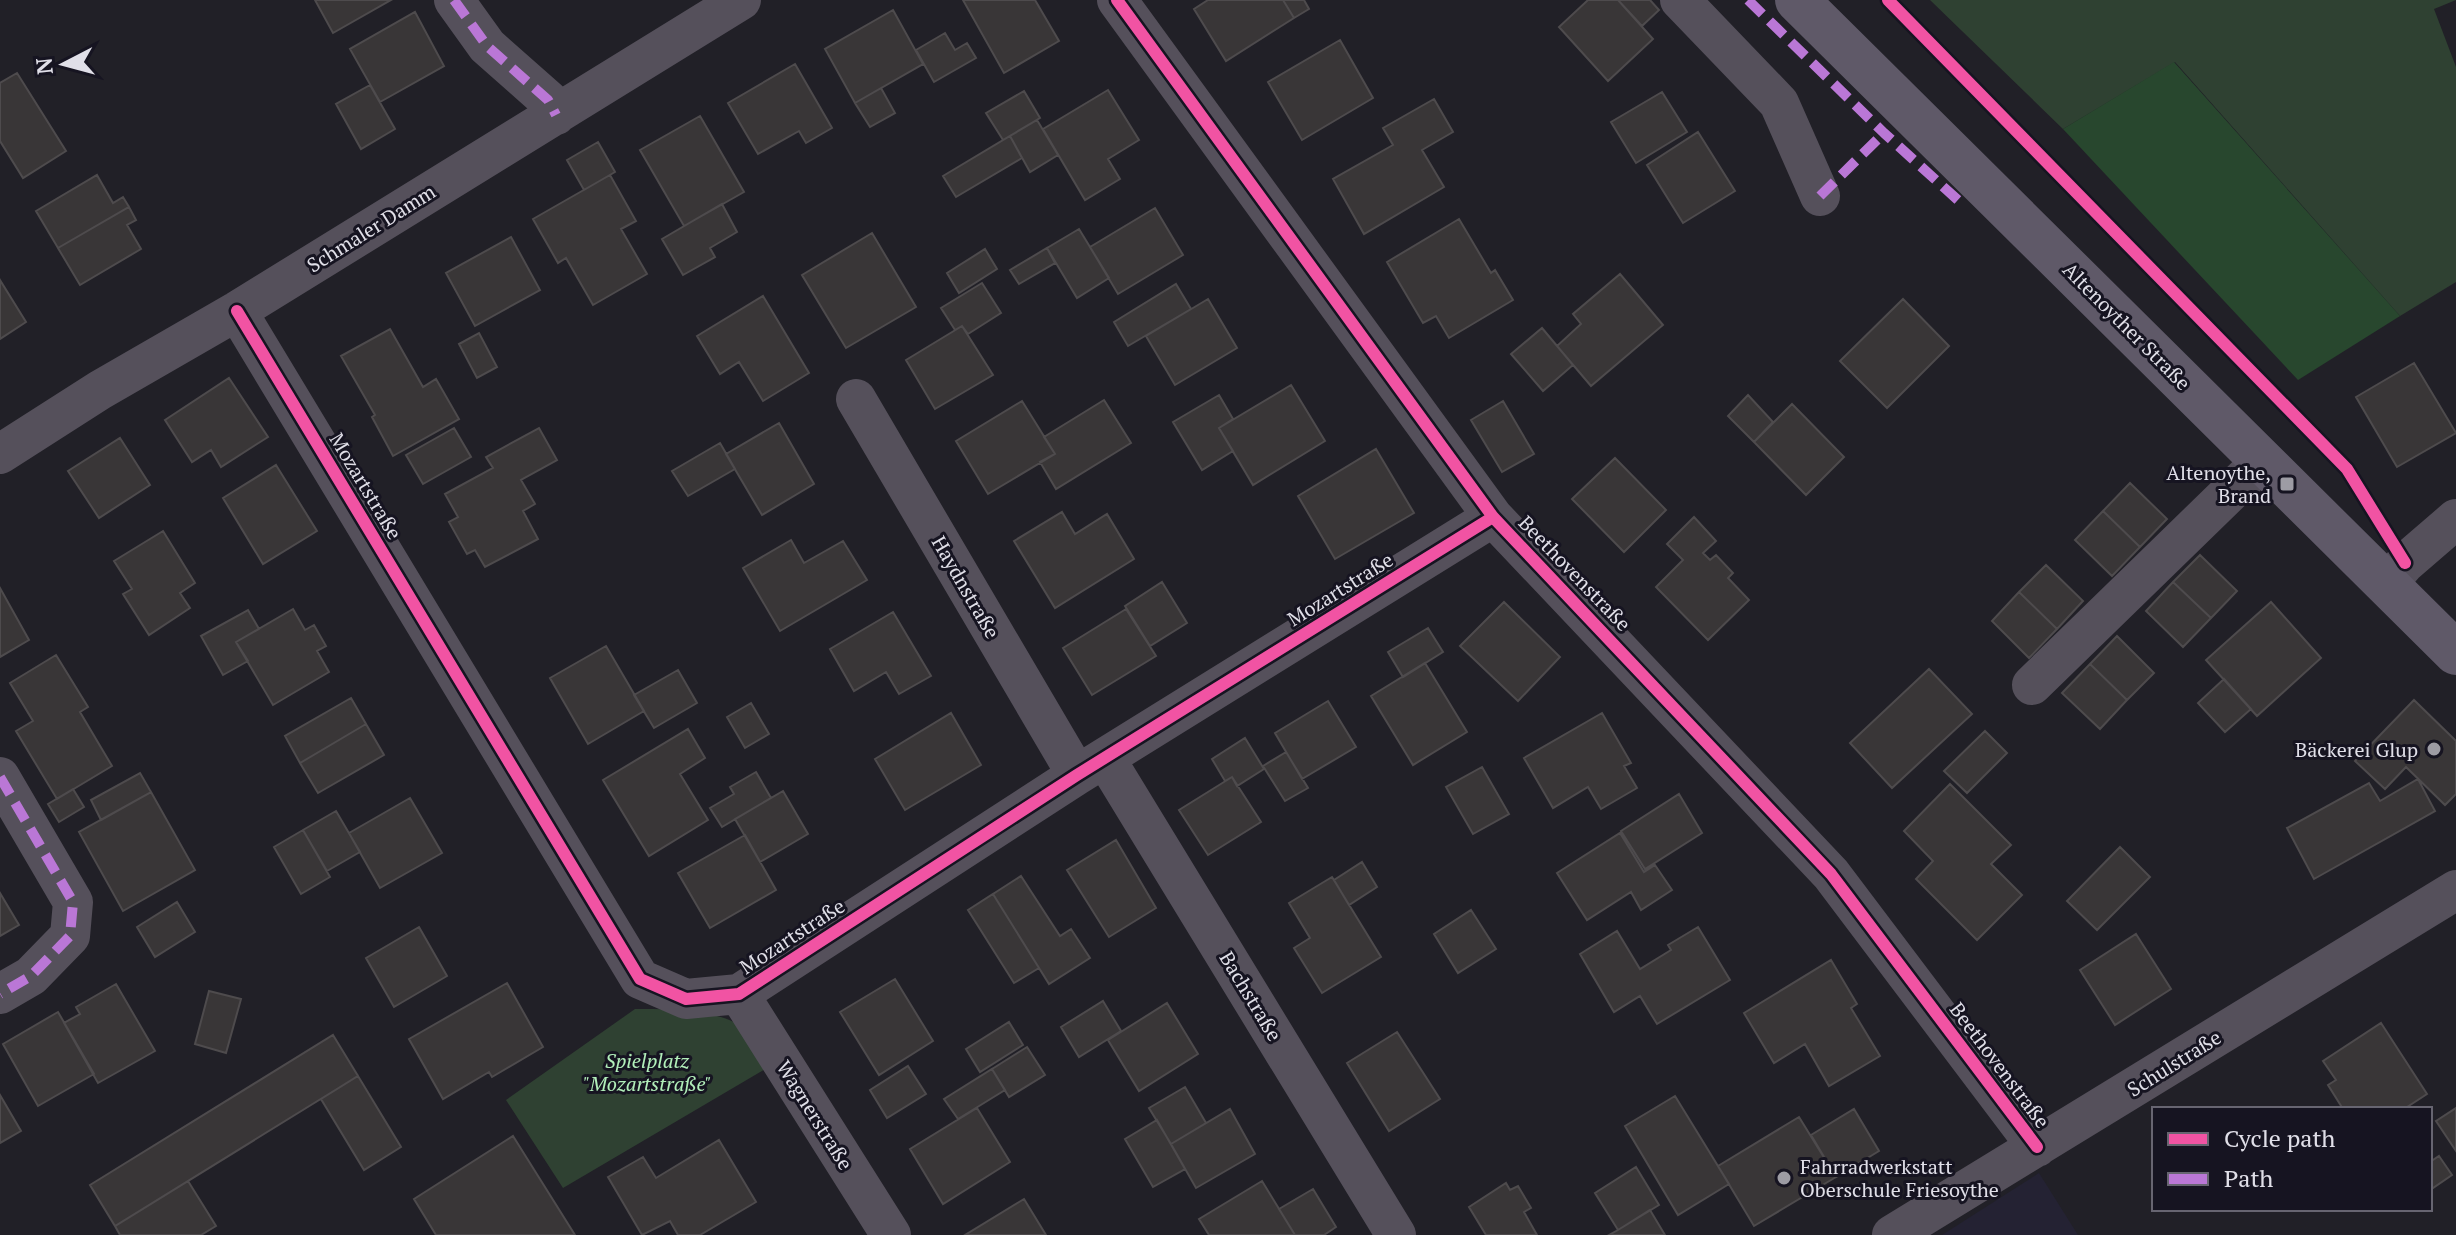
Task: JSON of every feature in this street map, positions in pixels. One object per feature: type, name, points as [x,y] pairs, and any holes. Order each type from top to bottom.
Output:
[{"type":"main road","name":"Altenoyther Straße","points":[[1797,0],[2456,653]]},
{"type":"street","points":[[454,0],[487,46],[548,100],[556,115]]},
{"type":"street","name":"Schmaler Damm","points":[[0,454],[741,0]]},
{"type":"street","name":"Beethovenstraße","points":[[1117,0],[1493,517],[1831,874],[2037,1147]]},
{"type":"street","points":[[1680,0],[1779,103],[1820,196]]},
{"type":"street","name":"Mozartstraße","points":[[237,311],[640,979],[686,999],[739,994],[1091,766],[1493,517]]},
{"type":"street","name":"Haydnstraße","points":[[856,399],[1091,766]]},
{"type":"street","points":[[2032,685],[2263,460]]},
{"type":"street","points":[[2387,584],[2405,563],[2456,519]]},
{"type":"street","name":"Bachstraße","points":[[1091,766],[1396,1235]]},
{"type":"street","points":[[0,777],[73,902],[70,936],[31,976],[0,994]]},
{"type":"street","name":"Schulstraße","points":[[1892,1235],[2456,890]]},
{"type":"street","name":"Wagnerstraße","points":[[739,994],[891,1235]]},
{"type":"shaded area","points":[[2039,1173],[2078,1235],[1942,1235]]},
{"type":"green space","points":[[1930,0],[2456,0],[2434,9],[2456,67],[2456,282],[2400,316],[2175,62],[2063,129]]},
{"type":"green space","points":[[2174,62],[2400,316],[2298,380],[2063,129]]},
{"type":"green space","name":"Spielplatz \"Mozartstraße\"","points":[[635,1009],[693,1011],[722,1017],[745,1030],[767,1068],[563,1188],[506,1100]]},
{"type":"building","points":[[315,0],[391,0],[333,33]]},
{"type":"building","points":[[963,0],[1035,0],[1059,41],[1004,73]]},
{"type":"building","points":[[1208,0],[1283,0],[1294,18],[1226,61],[1194,9]]},
{"type":"building","points":[[1283,0],[1304,0],[1309,9],[1294,18]]},
{"type":"building","points":[[1588,0],[1618,0],[1653,39],[1608,81],[1559,27]]},
{"type":"building","points":[[1618,0],[1650,0],[1659,10],[1642,26]]},
{"type":"building","points":[[893,10],[923,64],[855,103],[825,49]]},
{"type":"building","points":[[415,12],[444,66],[380,102],[350,49]]},
{"type":"building","points":[[945,33],[955,50],[967,43],[976,58],[934,82],[916,50]]},
{"type":"building","points":[[1340,40],[1373,98],[1302,140],[1268,82]]},
{"type":"building","points":[[795,64],[832,128],[806,143],[799,131],[758,154],[728,103]]},
{"type":"building","points":[[17,73],[66,151],[23,178],[0,141],[0,83]]},
{"type":"building","points":[[370,85],[395,129],[361,149],[336,104]]},
{"type":"building","points":[[881,88],[895,113],[870,127],[855,103]]},
{"type":"building","points":[[1108,90],[1139,140],[1108,159],[1120,179],[1085,200],[1043,129]]},
{"type":"building","points":[[1024,91],[1040,118],[1003,140],[986,113]]},
{"type":"building","points":[[1662,92],[1687,132],[1636,163],[1611,122]]},
{"type":"building","points":[[1434,99],[1453,132],[1422,150],[1444,187],[1364,234],[1333,179],[1393,145],[1383,128]]},
{"type":"building","points":[[700,116],[744,192],[684,226],[640,150]]},
{"type":"building","points":[[1037,120],[1058,155],[1030,172],[1010,136]]},
{"type":"building","points":[[1698,132],[1735,191],[1683,223],[1647,165]]},
{"type":"building","points":[[1010,136],[1022,158],[956,197],[943,176]]},
{"type":"building","points":[[598,142],[615,172],[584,190],[567,160]]},
{"type":"building","points":[[97,175],[113,203],[123,197],[129,207],[58,248],[36,211]]},
{"type":"building","points":[[610,175],[636,221],[621,229],[647,274],[593,305],[566,258],[558,263],[533,219]]},
{"type":"building","points":[[722,204],[737,232],[710,248],[715,257],[683,275],[662,239]]},
{"type":"building","points":[[129,207],[136,220],[127,225],[141,249],[80,285],[58,248]]},
{"type":"building","points":[[1155,208],[1183,255],[1118,294],[1090,247]]},
{"type":"building","points":[[1459,219],[1491,273],[1495,270],[1513,300],[1449,338],[1436,316],[1423,323],[1387,262]]},
{"type":"building","points":[[1079,229],[1109,278],[1077,298],[1047,248]]},
{"type":"building","points":[[872,233],[916,307],[846,348],[802,275]]},
{"type":"building","points":[[511,237],[540,290],[475,326],[446,273]]},
{"type":"building","points":[[1047,248],[1055,263],[1019,284],[1010,270]]},
{"type":"building","points":[[985,249],[997,269],[959,293],[947,273]]},
{"type":"building","points":[[1620,274],[1663,325],[1591,386],[1557,346],[1581,324],[1573,314]]},
{"type":"building","points":[[0,280],[26,322],[0,339]]},
{"type":"building","points":[[982,283],[1001,313],[968,334],[962,326],[955,330],[941,308]]},
{"type":"building","points":[[1176,284],[1191,309],[1128,346],[1114,322]]},
{"type":"building","points":[[763,296],[809,373],[763,401],[739,362],[720,374],[697,336]]},
{"type":"building","points":[[1208,299],[1237,348],[1175,385],[1146,336]]},
{"type":"building","points":[[1903,299],[1949,346],[1887,408],[1840,361]]},
{"type":"building","points":[[962,326],[993,375],[935,409],[906,360]]},
{"type":"building","points":[[1542,328],[1573,365],[1543,391],[1511,354]]},
{"type":"building","points":[[390,329],[423,387],[436,379],[459,419],[393,456],[372,417],[375,415],[341,356]]},
{"type":"building","points":[[479,333],[497,367],[477,378],[459,344]]},
{"type":"building","points":[[2414,363],[2456,433],[2397,467],[2356,397]]},
{"type":"building","points":[[229,378],[268,437],[221,467],[211,450],[192,462],[165,420]]},
{"type":"building","points":[[1291,385],[1325,441],[1253,485],[1219,428]]},
{"type":"building","points":[[1219,395],[1233,419],[1219,428],[1233,451],[1202,470],[1173,422]]},
{"type":"building","points":[[1748,395],[1773,422],[1754,442],[1728,416]]},
{"type":"building","points":[[1104,400],[1131,443],[1056,489],[1040,462],[1055,454],[1044,437]]},
{"type":"building","points":[[1022,401],[1055,454],[988,494],[956,441]]},
{"type":"building","points":[[1503,401],[1534,454],[1502,472],[1471,420]]},
{"type":"building","points":[[1792,404],[1844,457],[1806,495],[1754,442]]},
{"type":"building","points":[[779,423],[814,484],[762,515],[726,454]]},
{"type":"building","points":[[454,428],[471,457],[423,484],[406,455]]},
{"type":"building","points":[[539,428],[557,460],[521,480],[535,504],[523,511],[538,539],[485,567],[475,550],[467,554],[449,522],[458,517],[445,494],[493,468],[486,457]]},
{"type":"building","points":[[120,438],[150,485],[99,518],[68,471]]},
{"type":"building","points":[[720,443],[735,469],[688,496],[672,471]]},
{"type":"building","points":[[1376,449],[1414,513],[1335,559],[1298,496]]},
{"type":"building","points":[[1615,458],[1666,510],[1624,552],[1572,499]]},
{"type":"building","points":[[276,465],[317,531],[263,564],[223,498]]},
{"type":"building","points":[[2130,483],[2167,519],[2140,547],[2103,511]]},
{"type":"building","points":[[2103,511],[2140,547],[2112,576],[2075,540]]},
{"type":"building","points":[[1062,512],[1075,534],[1107,514],[1134,559],[1055,608],[1014,541]]},
{"type":"building","points":[[1694,517],[1716,541],[1703,553],[1710,560],[1716,555],[1733,573],[1728,578],[1749,600],[1708,640],[1656,587],[1683,560],[1667,544]]},
{"type":"building","points":[[163,531],[195,583],[180,593],[190,608],[149,635],[123,594],[132,589],[114,561]]},
{"type":"building","points":[[791,540],[804,563],[843,541],[867,580],[780,631],[743,568]]},
{"type":"building","points":[[2200,555],[2237,591],[2211,618],[2173,582]]},
{"type":"building","points":[[2046,565],[2083,601],[2057,629],[2019,592]]},
{"type":"building","points":[[1162,582],[1187,623],[1150,646],[1125,606]]},
{"type":"building","points":[[2173,582],[2211,618],[2183,647],[2146,611]]},
{"type":"building","points":[[0,588],[29,640],[0,657]]},
{"type":"building","points":[[2019,592],[2057,629],[2029,658],[1992,621]]},
{"type":"building","points":[[1504,602],[1560,657],[1518,701],[1460,646]]},
{"type":"building","points":[[2271,602],[2321,658],[2257,716],[2206,660]]},
{"type":"building","points":[[293,609],[305,630],[314,625],[326,646],[317,651],[329,672],[273,705],[236,642]]},
{"type":"building","points":[[1126,609],[1156,656],[1092,695],[1063,648]]},
{"type":"building","points":[[248,610],[259,629],[236,642],[248,661],[223,675],[201,636]]},
{"type":"building","points":[[893,612],[931,676],[899,694],[886,672],[854,691],[830,649]]},
{"type":"building","points":[[1428,628],[1443,652],[1403,677],[1388,652]]},
{"type":"building","points":[[2117,636],[2154,673],[2127,700],[2090,664]]},
{"type":"building","points":[[606,646],[644,711],[588,744],[550,678]]},
{"type":"building","points":[[56,655],[88,707],[80,712],[112,766],[57,799],[16,731],[33,721],[10,683]]},
{"type":"building","points":[[1425,663],[1467,732],[1413,765],[1371,696]]},
{"type":"building","points":[[2090,664],[2127,700],[2100,729],[2062,693]]},
{"type":"building","points":[[1929,669],[1972,714],[1892,788],[1850,743]]},
{"type":"building","points":[[678,670],[697,703],[654,728],[634,695]]},
{"type":"building","points":[[2224,679],[2251,709],[2225,732],[2198,703]]},
{"type":"building","points":[[351,698],[366,724],[300,763],[285,736]]},
{"type":"building","points":[[2414,700],[2456,741],[2456,794],[2445,805],[2406,767],[2385,789],[2355,761]]},
{"type":"building","points":[[1328,701],[1356,747],[1302,779],[1275,733]]},
{"type":"building","points":[[751,703],[769,734],[745,748],[727,717]]},
{"type":"building","points":[[951,713],[981,765],[905,810],[875,759]]},
{"type":"building","points":[[1602,713],[1631,763],[1624,766],[1637,788],[1601,809],[1588,787],[1553,808],[1524,758]]},
{"type":"building","points":[[366,724],[384,755],[318,793],[300,763]]},
{"type":"building","points":[[688,729],[705,758],[680,774],[708,820],[649,856],[603,780]]},
{"type":"building","points":[[1985,731],[2007,753],[1967,793],[1944,771]]},
{"type":"building","points":[[1245,738],[1264,769],[1237,786],[1232,777],[1225,781],[1212,759]]},
{"type":"building","points":[[1286,752],[1308,788],[1285,801],[1263,766]]},
{"type":"building","points":[[1482,767],[1509,814],[1473,834],[1446,787]]},
{"type":"building","points":[[756,772],[771,798],[722,827],[710,808],[734,794],[730,787]]},
{"type":"building","points":[[140,773],[151,792],[101,820],[91,800]]},
{"type":"building","points":[[1232,777],[1261,822],[1208,855],[1179,810]]},
{"type":"building","points":[[2418,779],[2435,811],[2314,879],[2287,828],[2369,783],[2380,801]]},
{"type":"building","points":[[1950,784],[2011,845],[1991,864],[2022,895],[1977,940],[1916,879],[1933,861],[1904,831]]},
{"type":"building","points":[[73,789],[84,807],[59,822],[48,804]]},
{"type":"building","points":[[783,791],[808,834],[760,862],[735,819]]},
{"type":"building","points":[[151,792],[195,870],[123,911],[79,832]]},
{"type":"building","points":[[1679,794],[1702,833],[1645,869],[1621,831]]},
{"type":"building","points":[[410,798],[442,853],[380,888],[349,833]]},
{"type":"building","points":[[336,811],[360,852],[327,871],[303,830]]},
{"type":"building","points":[[303,830],[330,877],[301,894],[274,847]]},
{"type":"building","points":[[1620,833],[1644,872],[1655,865],[1672,890],[1641,910],[1631,892],[1587,920],[1557,873]]},
{"type":"building","points":[[745,835],[776,890],[710,928],[678,873]]},
{"type":"building","points":[[1116,840],[1156,908],[1109,937],[1067,870]]},
{"type":"building","points":[[2120,847],[2150,877],[2097,930],[2067,901]]},
{"type":"building","points":[[1362,862],[1377,887],[1349,905],[1334,880]]},
{"type":"building","points":[[1021,876],[1060,936],[1071,929],[1090,958],[1049,984],[993,894]]},
{"type":"building","points":[[1332,877],[1381,957],[1322,993],[1294,948],[1310,938],[1289,903]]},
{"type":"building","points":[[0,893],[19,925],[0,936]]},
{"type":"building","points":[[993,894],[1039,968],[1014,983],[968,910]]},
{"type":"building","points":[[177,902],[195,932],[155,957],[137,927]]},
{"type":"building","points":[[1471,910],[1496,949],[1458,973],[1434,934]]},
{"type":"building","points":[[419,927],[447,976],[394,1007],[366,958]]},
{"type":"building","points":[[1698,927],[1730,980],[1657,1024],[1640,996],[1614,1012],[1580,954],[1617,931],[1640,969],[1671,950],[1668,945]]},
{"type":"building","points":[[2136,934],[2171,989],[2115,1025],[2080,970]]},
{"type":"building","points":[[1831,960],[1857,1004],[1851,1008],[1880,1056],[1829,1086],[1805,1044],[1774,1063],[1744,1013]]},
{"type":"building","points":[[895,979],[933,1041],[879,1075],[840,1012]]},
{"type":"building","points":[[507,983],[543,1047],[492,1077],[489,1072],[443,1099],[409,1039]]},
{"type":"building","points":[[116,984],[155,1051],[98,1083],[64,1023],[80,1014],[76,1007]]},
{"type":"building","points":[[209,991],[241,999],[226,1053],[195,1044]]},
{"type":"building","points":[[1103,1001],[1121,1031],[1079,1057],[1061,1027]]},
{"type":"building","points":[[1167,1003],[1198,1054],[1139,1091],[1108,1040]]},
{"type":"building","points":[[58,1012],[94,1074],[38,1106],[3,1044]]},
{"type":"building","points":[[1009,1022],[1023,1045],[980,1072],[966,1049]]},
{"type":"building","points":[[2381,1023],[2427,1094],[2407,1107],[2342,1107],[2328,1085],[2336,1080],[2323,1061]]},
{"type":"building","points":[[1397,1032],[1440,1099],[1389,1131],[1347,1063]]},
{"type":"building","points":[[333,1035],[358,1076],[115,1226],[90,1185]]},
{"type":"building","points":[[1027,1047],[1045,1075],[1009,1097],[992,1069]]},
{"type":"building","points":[[908,1066],[926,1094],[887,1118],[870,1090]]},
{"type":"building","points":[[992,1069],[1005,1090],[958,1119],[944,1099]]},
{"type":"building","points":[[358,1076],[401,1147],[364,1170],[321,1099]]},
{"type":"building","points":[[1185,1087],[1206,1123],[1171,1144],[1149,1108]]},
{"type":"building","points":[[0,1095],[21,1131],[0,1143]]},
{"type":"building","points":[[1675,1096],[1729,1184],[1678,1215],[1625,1126]]},
{"type":"building","points":[[977,1108],[1010,1162],[943,1204],[910,1149]]},
{"type":"building","points":[[2456,1108],[2456,1151],[2436,1121]]},
{"type":"building","points":[[1230,1109],[1255,1154],[1196,1188],[1171,1144]]},
{"type":"building","points":[[1854,1109],[1879,1151],[1836,1177],[1811,1135]]},
{"type":"building","points":[[1799,1117],[1836,1177],[1754,1226],[1718,1166]]},
{"type":"building","points":[[1157,1120],[1185,1169],[1153,1187],[1125,1139]]},
{"type":"building","points":[[513,1136],[575,1235],[436,1235],[414,1199]]},
{"type":"building","points":[[719,1140],[756,1202],[700,1235],[678,1235],[670,1221],[642,1235],[608,1177],[643,1157],[656,1178]]},
{"type":"building","points":[[2439,1156],[2452,1175],[2432,1189],[2432,1161]]},
{"type":"building","points":[[1636,1167],[1659,1205],[1618,1230],[1595,1193]]},
{"type":"building","points":[[188,1181],[216,1226],[201,1235],[120,1235],[115,1226]]},
{"type":"building","points":[[1262,1181],[1295,1235],[1209,1235],[1199,1219]]},
{"type":"building","points":[[1506,1183],[1510,1190],[1518,1186],[1531,1208],[1524,1212],[1537,1235],[1486,1235],[1469,1207]]},
{"type":"building","points":[[1313,1189],[1336,1227],[1324,1235],[1295,1235],[1279,1209]]},
{"type":"building","points":[[1024,1199],[1046,1235],[965,1235]]},
{"type":"building","points":[[1650,1210],[1665,1235],[1609,1235],[1618,1230]]},
{"type":"marked path","points":[[454,0],[487,46],[548,100],[556,115]]},
{"type":"marked path","points":[[1748,0],[1884,133],[1960,202]]},
{"type":"marked path","points":[[1820,196],[1884,133]]},
{"type":"marked path","points":[[0,777],[73,902],[70,936],[31,976],[0,994]]},
{"type":"cycle path","points":[[1117,0],[1493,517],[1831,874],[2037,1147]]},
{"type":"cycle path","points":[[1888,0],[2347,469],[2405,563]]},
{"type":"cycle path","points":[[237,311],[640,979],[686,999],[739,994],[1077,775],[1493,517]]},
{"type":"place","name":"Altenoythe, Brand","points":[[2287,484]]},
{"type":"place","name":"Bäckerei Glup","points":[[2434,749]]},
{"type":"place","name":"Fahrradwerkstatt Oberschule Friesoythe","points":[[1784,1178]]}]
